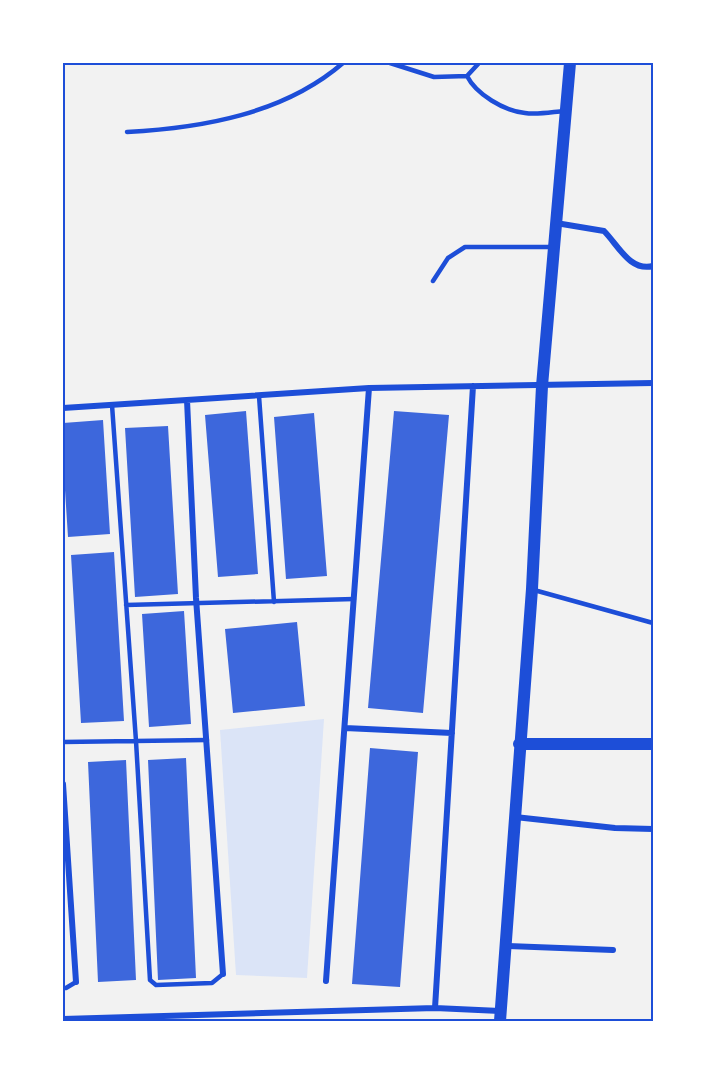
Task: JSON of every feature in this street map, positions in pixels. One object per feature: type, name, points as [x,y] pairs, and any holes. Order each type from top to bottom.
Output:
[{"type":"main road","points":[[500,1016],[532,589],[542,386],[570,63]]},
{"type":"main road","points":[[519,744],[653,744]]},
{"type":"street","points":[[556,223],[604,231],[628,260],[646,268],[653,266]]},
{"type":"street","points":[[63,408],[369,388],[653,383]]},
{"type":"street","points":[[435,1008],[473,386]]},
{"type":"street","points":[[326,981],[369,388]]},
{"type":"street","points":[[187,400],[197,603],[222,974]]},
{"type":"street","points":[[345,728],[452,733]]},
{"type":"street","points":[[63,784],[76,982]]},
{"type":"street","points":[[514,817],[615,828],[653,829]]},
{"type":"street","points":[[505,946],[613,950]]},
{"type":"street","points":[[63,1018],[435,1008],[500,1016]]},
{"type":"lane","points":[[127,132],[169,130],[242,116],[284,101],[309,88],[323,80],[343,63]]},
{"type":"lane","points":[[390,63],[434,77],[467,76],[479,63]]},
{"type":"lane","points":[[467,76],[472,85],[490,100],[525,113],[566,111]]},
{"type":"lane","points":[[433,281],[448,258],[465,248],[554,247]]},
{"type":"lane","points":[[259,396],[274,602]]},
{"type":"lane","points":[[112,405],[150,980],[156,985],[212,983],[222,974]]},
{"type":"lane","points":[[532,589],[653,623]]},
{"type":"lane","points":[[126,605],[354,599]]},
{"type":"lane","points":[[63,742],[207,740]]},
{"type":"lane","points":[[63,988],[76,982]]},
{"type":"shaded area","points":[[324,719],[307,978],[236,975],[220,730]]},
{"type":"building","points":[[246,411],[258,574],[218,577],[205,415]]},
{"type":"building","points":[[394,411],[449,415],[423,713],[368,708]]},
{"type":"building","points":[[314,413],[327,576],[286,579],[274,417]]},
{"type":"building","points":[[103,420],[110,534],[68,537],[63,423]]},
{"type":"building","points":[[168,426],[178,594],[135,597],[125,428]]},
{"type":"building","points":[[114,552],[124,721],[81,723],[71,555]]},
{"type":"building","points":[[184,611],[191,724],[149,727],[142,614]]},
{"type":"building","points":[[297,622],[305,706],[233,713],[225,629]]},
{"type":"building","points":[[370,748],[418,752],[400,987],[352,984]]},
{"type":"building","points":[[186,758],[196,978],[158,980],[148,760]]},
{"type":"building","points":[[126,760],[136,980],[98,982],[88,762]]}]
